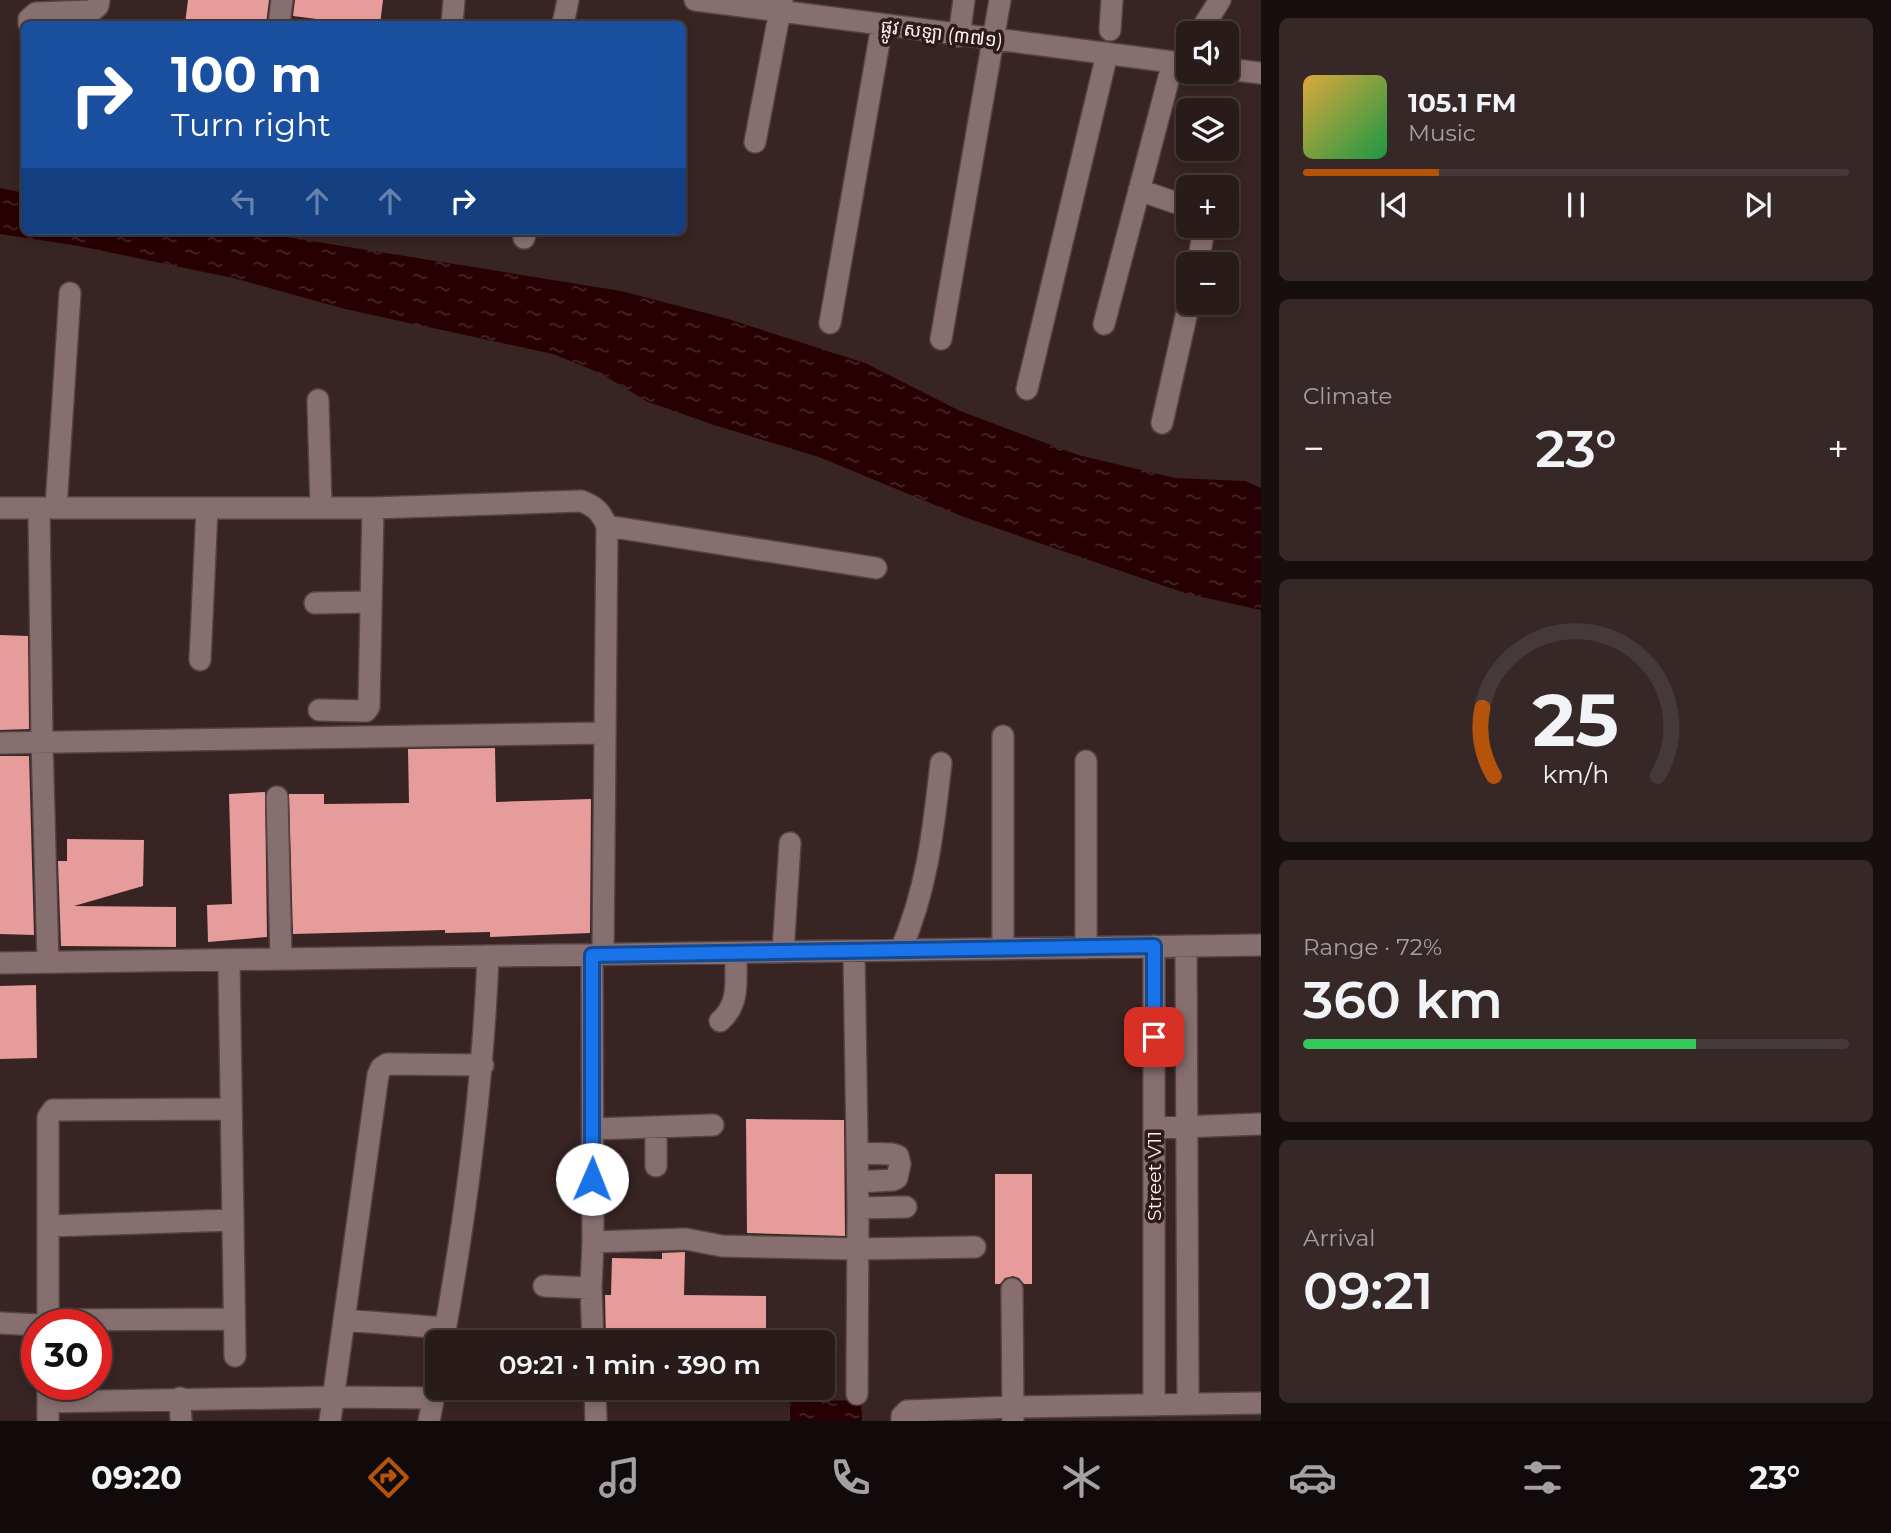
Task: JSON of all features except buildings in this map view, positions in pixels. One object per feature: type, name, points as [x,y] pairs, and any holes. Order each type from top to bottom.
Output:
[{"type":"street","points":[[29,21],[36,13],[92,11],[98,6],[99,0]]},
{"type":"street","points":[[279,21],[282,0]]},
{"type":"street","points":[[452,21],[454,0]]},
{"type":"street","points":[[564,21],[568,0]]},
{"type":"street","name":"ផ្លូវ សឡា (៣៧១)","points":[[695,0],[781,6],[959,36],[1176,62]]},
{"type":"street","points":[[959,36],[964,0]]},
{"type":"street","points":[[940,339],[1000,0]]},
{"type":"street","points":[[1110,30],[1112,0]]},
{"type":"street","points":[[1207,21],[1220,0]]},
{"type":"street","points":[[755,142],[781,6]]},
{"type":"street","points":[[830,323],[882,25]]},
{"type":"street","points":[[1027,389],[1107,54]]},
{"type":"street","points":[[1239,70],[1261,73]]},
{"type":"street","points":[[1104,324],[1139,190],[1176,78]]},
{"type":"street","points":[[1139,190],[1176,203]]},
{"type":"street","points":[[48,962],[41,741],[47,508],[70,293]]},
{"type":"street","points":[[1161,423],[1186,315]]},
{"type":"street","points":[[318,400],[321,508]]},
{"type":"street","points":[[0,508],[373,508],[581,501],[593,506],[602,515],[607,526],[605,733],[593,1129],[593,1330]]},
{"type":"street","points":[[319,710],[368,709],[373,508]]},
{"type":"street","points":[[201,660],[207,509]]},
{"type":"street","points":[[607,526],[876,568]]},
{"type":"street","points":[[315,603],[372,602]]},
{"type":"street","points":[[0,743],[605,733]]},
{"type":"street","points":[[1003,736],[1003,948]]},
{"type":"street","points":[[1086,761],[1086,948]]},
{"type":"street","points":[[901,950],[913,920],[930,859],[941,763]]},
{"type":"street","points":[[277,797],[281,959]]},
{"type":"street","points":[[783,952],[790,843]]},
{"type":"street","points":[[0,963],[1261,945]]},
{"type":"street","name":"Street V11","points":[[1154,946],[1154,1405]]},
{"type":"street","name":"Street V11","points":[[1186,946],[1188,1404]]},
{"type":"street","points":[[854,951],[858,1153],[857,1394]]},
{"type":"street","points":[[720,1021],[734,1004],[736,953]]},
{"type":"street","points":[[445,1330],[471,1163],[482,1065],[488,956]]},
{"type":"street","points":[[229,960],[235,1356]]},
{"type":"street","points":[[330,1421],[378,1075],[381,1068],[387,1064],[482,1065]]},
{"type":"street","points":[[46,1309],[49,1226],[48,1116],[53,1110],[231,1109]]},
{"type":"street","points":[[1154,1128],[1261,1124]]},
{"type":"street","points":[[593,1129],[713,1125]]},
{"type":"street","points":[[656,1128],[656,1166]]},
{"type":"street","points":[[858,1153],[892,1154],[898,1156],[900,1164],[897,1178],[858,1182]]},
{"type":"street","points":[[858,1208],[899,1207],[883,1181]]},
{"type":"street","points":[[49,1226],[233,1220]]},
{"type":"street","points":[[593,1242],[686,1239],[722,1246],[856,1249],[975,1247]]},
{"type":"street","points":[[544,1286],[591,1288]]},
{"type":"street","points":[[1012,1289],[1013,1414]]},
{"type":"street","points":[[1154,1295],[1188,1296]]},
{"type":"street","points":[[112,1322],[234,1319]]},
{"type":"street","points":[[344,1320],[425,1332]]},
{"type":"street","points":[[0,1323],[21,1323]]},
{"type":"street","points":[[48,1402],[180,1398],[425,1398]]},
{"type":"street","points":[[180,1398],[181,1421]]},
{"type":"street","points":[[429,1421],[433,1400]]},
{"type":"street","points":[[595,1400],[596,1421]]},
{"type":"street","points":[[903,1417],[1133,1413],[1154,1405],[1188,1404],[1216,1413],[1261,1404]]},
{"type":"water","points":[[0,188],[21,192],[21,235],[275,235],[621,291],[725,318],[865,363],[960,411],[1078,455],[1175,478],[1245,481],[1261,488],[1261,610],[1188,594],[964,517],[819,457],[648,402],[600,373],[553,354],[345,309],[233,278],[79,246],[0,234]]},
{"type":"water","points":[[861,1400],[862,1421],[790,1421],[790,1402]]},
{"type":"route","points":[[592,1179],[592,955],[1154,946],[1154,1037]]}]
